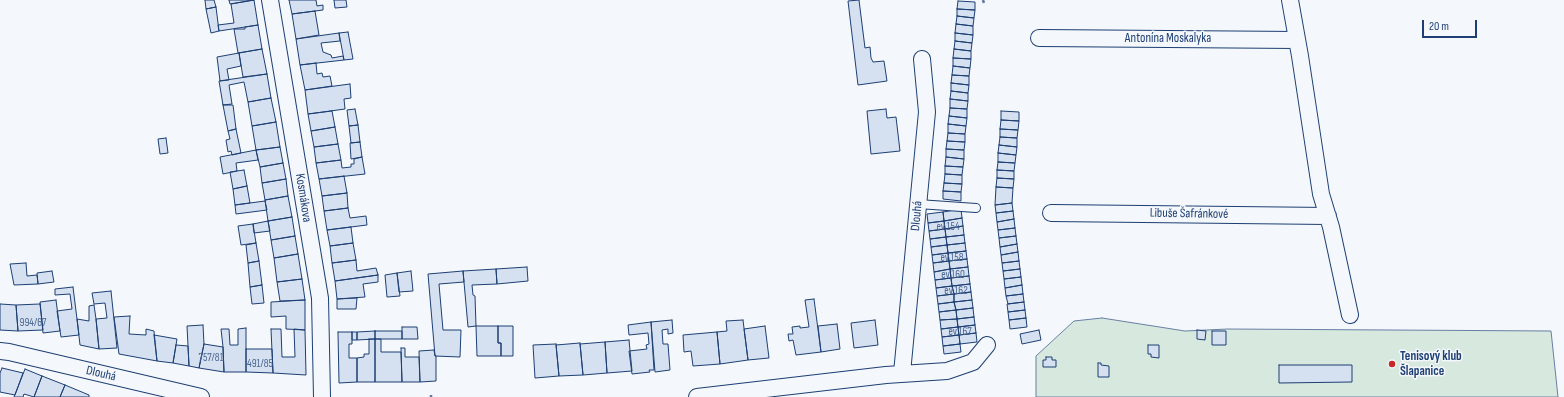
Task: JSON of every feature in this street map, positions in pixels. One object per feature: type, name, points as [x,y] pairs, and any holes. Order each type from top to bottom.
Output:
[{"type":"street","name":"Kosmákova","points":[[270,0],[320,298],[322,397]]},
{"type":"street","points":[[1290,0],[1321,194],[1328,216],[1350,315]]},
{"type":"street","name":"Antonína Moskalyka","points":[[1039,38],[1297,40]]},
{"type":"street","name":"Dlouhá","points":[[902,373],[927,112],[922,59]]},
{"type":"street","name":"Libuše Šafránkové","points":[[1051,213],[1328,216]]},
{"type":"street","points":[[697,397],[902,373],[947,370],[973,362],[988,345]]},
{"type":"street","name":"Dlouhá","points":[[0,351],[201,397]]},
{"type":"lane","points":[[918,204],[976,208]]},
{"type":"shaded area","name":"Tenisový klub Šlapanice","points":[[1102,318],[1185,331],[1228,329],[1551,331],[1558,397],[1036,397],[1036,356],[1074,321]]},
{"type":"building","points":[[205,0],[214,0],[216,7],[206,9]]},
{"type":"building","points":[[229,0],[254,0],[230,4]]},
{"type":"building","points":[[254,0],[258,25],[219,31],[218,25],[234,23],[231,4]]},
{"type":"building","points":[[289,0],[316,0],[317,6],[323,5],[323,10],[292,14]]},
{"type":"building","points":[[334,0],[346,0],[347,7],[335,8]]},
{"type":"building","points":[[859,0],[865,48],[870,47],[873,62],[884,61],[887,81],[858,85],[848,1]]},
{"type":"building","points":[[958,1],[975,2],[975,10],[957,9]]},
{"type":"building","points":[[216,7],[219,31],[211,33],[206,9]]},
{"type":"building","points":[[957,9],[975,10],[974,18],[957,16]]},
{"type":"building","points":[[315,11],[319,35],[296,39],[292,14]]},
{"type":"building","points":[[957,16],[974,18],[973,26],[956,24]]},
{"type":"building","points":[[956,24],[973,26],[973,35],[955,33]]},
{"type":"building","points":[[258,25],[262,49],[238,53],[234,29],[245,29],[245,27]]},
{"type":"building","points":[[348,32],[353,59],[344,60],[339,33]]},
{"type":"building","points":[[339,33],[340,41],[321,43],[323,52],[331,55],[332,58],[343,56],[344,60],[300,65],[296,39]]},
{"type":"building","points":[[955,33],[973,35],[972,43],[955,41]]},
{"type":"building","points":[[955,41],[972,43],[971,51],[954,49]]},
{"type":"building","points":[[262,49],[267,74],[243,77],[239,53]]},
{"type":"building","points":[[954,49],[971,51],[971,59],[953,58]]},
{"type":"building","points":[[239,53],[241,66],[227,69],[229,80],[220,81],[217,57]]},
{"type":"building","points":[[953,58],[971,59],[970,68],[953,66]]},
{"type":"building","points":[[316,63],[317,74],[322,73],[323,77],[330,76],[332,86],[305,90],[300,65]]},
{"type":"building","points":[[953,66],[970,68],[969,76],[952,75]]},
{"type":"building","points":[[267,74],[271,98],[248,102],[244,82],[229,85],[232,104],[223,105],[219,81]]},
{"type":"building","points":[[952,75],[969,76],[969,85],[951,83]]},
{"type":"building","points":[[951,83],[969,85],[968,93],[951,91]]},
{"type":"building","points":[[350,84],[351,98],[344,99],[345,109],[308,114],[305,90]]},
{"type":"building","points":[[951,91],[968,93],[968,101],[950,99]]},
{"type":"building","points":[[271,98],[276,122],[252,126],[248,102]]},
{"type":"building","points":[[950,99],[968,101],[967,109],[950,108]]},
{"type":"building","points":[[223,105],[233,105],[236,129],[228,131]]},
{"type":"building","points":[[950,108],[967,109],[967,118],[949,116]]},
{"type":"building","points":[[355,109],[358,125],[349,126],[347,110]]},
{"type":"building","points":[[886,109],[887,118],[896,117],[900,151],[871,154],[867,111]]},
{"type":"building","points":[[332,111],[335,127],[311,131],[308,114]]},
{"type":"building","points":[[1001,111],[1019,112],[1019,121],[1001,120]]},
{"type":"building","points":[[949,116],[967,118],[966,126],[948,124]]},
{"type":"building","points":[[1001,120],[1019,121],[1018,130],[1000,129]]},
{"type":"building","points":[[276,122],[280,147],[256,150],[252,126]]},
{"type":"building","points":[[948,124],[966,126],[965,134],[948,133]]},
{"type":"building","points":[[358,125],[360,142],[351,143],[349,126]]},
{"type":"building","points":[[335,127],[338,144],[314,147],[311,131]]},
{"type":"building","points":[[236,129],[241,153],[232,155],[231,151],[228,152],[226,140],[230,139],[228,131]]},
{"type":"building","points":[[1000,129],[1018,130],[1017,138],[1000,137]]},
{"type":"building","points":[[948,133],[965,134],[965,142],[947,141]]},
{"type":"building","points":[[1000,137],[1017,138],[1017,147],[999,145]]},
{"type":"building","points":[[166,138],[168,153],[160,154],[158,139]]},
{"type":"building","points":[[947,141],[965,142],[964,150],[946,149]]},
{"type":"building","points":[[360,142],[362,157],[351,159],[350,143]]},
{"type":"building","points":[[338,144],[341,160],[316,163],[314,147]]},
{"type":"building","points":[[999,145],[1017,147],[1016,155],[998,153]]},
{"type":"building","points":[[280,147],[283,163],[260,167],[256,150]]},
{"type":"building","points":[[946,149],[964,150],[964,159],[946,157]]},
{"type":"building","points":[[256,150],[258,160],[236,163],[237,171],[223,174],[220,157]]},
{"type":"building","points":[[998,153],[1016,155],[1015,163],[998,162]]},
{"type":"building","points":[[362,157],[365,174],[319,179],[316,163],[341,160],[342,168],[351,167],[351,164],[354,164],[354,159]]},
{"type":"building","points":[[946,157],[964,159],[963,167],[945,166]]},
{"type":"building","points":[[998,162],[1015,163],[1014,171],[997,170]]},
{"type":"building","points":[[283,163],[286,179],[262,183],[260,167]]},
{"type":"building","points":[[945,166],[963,167],[962,175],[945,174]]},
{"type":"building","points":[[244,170],[247,186],[233,189],[230,172]]},
{"type":"building","points":[[997,170],[1014,171],[1014,179],[997,178]]},
{"type":"building","points":[[945,174],[962,175],[962,184],[944,183]]},
{"type":"building","points":[[344,176],[347,193],[322,196],[319,179]]},
{"type":"building","points":[[997,178],[1014,179],[1013,188],[996,187]]},
{"type":"building","points":[[286,179],[288,196],[265,200],[262,183]]},
{"type":"building","points":[[944,183],[962,184],[961,192],[943,191]]},
{"type":"building","points":[[247,186],[250,203],[235,205],[233,189]]},
{"type":"building","points":[[996,187],[1013,188],[1012,203],[995,205]]},
{"type":"building","points":[[943,191],[961,192],[961,201],[943,199]]},
{"type":"building","points":[[347,193],[348,208],[324,211],[322,196]]},
{"type":"building","points":[[288,196],[292,217],[268,221],[265,200]]},
{"type":"building","points":[[265,201],[267,210],[236,214],[235,205]]},
{"type":"building","points":[[1012,203],[1013,211],[996,213],[995,205]]},
{"type":"building","points":[[348,208],[350,218],[366,216],[367,225],[327,230],[324,211]]},
{"type":"building","points":[[961,209],[962,218],[944,221],[943,212]]},
{"type":"building","points":[[1013,211],[1014,219],[997,222],[996,213]]},
{"type":"building","points":[[943,212],[944,221],[928,223],[927,214]]},
{"type":"building","points":[[292,217],[295,236],[271,240],[268,221]]},
{"type":"building","points":[[962,218],[963,226],[945,229],[944,221]]},
{"type":"building","points":[[1014,219],[1015,228],[998,230],[997,222]]},
{"type":"building","points":[[268,221],[270,231],[254,233],[253,224]]},
{"type":"building","points":[[944,221],[945,229],[929,231],[928,223]]},
{"type":"building","points":[[253,224],[256,243],[241,245],[238,226]]},
{"type":"building","points":[[963,226],[964,235],[946,237],[945,229]]},
{"type":"building","points":[[351,227],[353,243],[330,246],[327,230]]},
{"type":"building","points":[[1015,228],[1016,236],[999,238],[998,230]]},
{"type":"building","points":[[945,229],[946,237],[930,239],[929,231]]},
{"type":"building","points":[[964,235],[965,243],[947,245],[946,237]]},
{"type":"building","points":[[295,236],[298,254],[274,258],[271,240]]},
{"type":"building","points":[[1016,236],[1017,244],[1000,247],[999,238]]},
{"type":"building","points":[[946,237],[947,245],[931,247],[930,239]]},
{"type":"building","points":[[256,243],[259,261],[248,263],[246,245]]},
{"type":"building","points":[[353,243],[356,260],[332,263],[330,246]]},
{"type":"building","points":[[965,243],[966,251],[948,253],[947,245]]},
{"type":"building","points":[[1017,244],[1018,252],[1001,255],[1000,247]]},
{"type":"building","points":[[947,245],[948,253],[932,255],[931,247]]},
{"type":"building","points":[[966,251],[967,259],[949,261],[948,253]]},
{"type":"building","points":[[1018,252],[1019,261],[1002,263],[1001,255]]},
{"type":"building","points":[[948,253],[949,261],[933,263],[932,255]]},
{"type":"building","points":[[298,254],[302,279],[277,282],[274,258]]},
{"type":"building","points":[[967,259],[968,267],[950,269],[949,261]]},
{"type":"building","points":[[356,260],[357,271],[376,268],[378,275],[335,281],[332,263]]},
{"type":"building","points":[[259,261],[262,285],[250,287],[248,263]]},
{"type":"building","points":[[949,261],[950,269],[934,272],[933,263]]},
{"type":"building","points":[[1019,261],[1020,269],[1003,271],[1002,263]]},
{"type":"building","points":[[26,263],[27,276],[37,275],[38,284],[14,285],[10,264]]},
{"type":"building","points":[[527,267],[528,281],[497,284],[496,269]]},
{"type":"building","points":[[968,267],[969,276],[951,278],[950,269]]},
{"type":"building","points":[[496,269],[497,284],[472,285],[473,295],[475,296],[476,326],[468,327],[463,271]]},
{"type":"building","points":[[950,269],[951,278],[935,280],[934,272]]},
{"type":"building","points":[[1020,269],[1021,277],[1004,279],[1003,271]]},
{"type":"building","points":[[52,271],[54,282],[38,284],[37,273]]},
{"type":"building","points":[[411,271],[413,291],[399,292],[397,273]]},
{"type":"building","points":[[463,271],[464,282],[439,284],[443,330],[461,330],[460,357],[435,356],[428,274]]},
{"type":"building","points":[[397,273],[400,296],[387,297],[385,275]]},
{"type":"building","points":[[378,275],[378,282],[363,284],[365,297],[337,299],[335,281]]},
{"type":"building","points":[[969,276],[970,284],[952,286],[951,278]]},
{"type":"building","points":[[1021,277],[1022,285],[1005,288],[1004,279]]},
{"type":"building","points":[[951,278],[952,286],[936,288],[935,280]]},
{"type":"building","points":[[302,279],[305,300],[280,301],[277,282]]},
{"type":"building","points":[[970,284],[971,292],[954,294],[952,286]]},
{"type":"building","points":[[262,285],[264,303],[252,304],[250,287]]},
{"type":"building","points":[[1022,285],[1023,294],[1006,296],[1005,288]]},
{"type":"building","points":[[952,286],[954,294],[937,296],[936,288]]},
{"type":"building","points":[[73,287],[79,335],[61,337],[57,311],[72,309],[70,294],[55,295],[55,289]]},
{"type":"building","points":[[111,291],[117,348],[99,349],[96,319],[107,318],[105,303],[94,304],[92,293]]},
{"type":"building","points":[[971,292],[972,300],[954,302],[954,294]]},
{"type":"building","points":[[954,294],[954,302],[938,304],[937,296]]},
{"type":"building","points":[[1023,294],[1024,302],[1008,304],[1006,296]]},
{"type":"building","points":[[357,298],[356,309],[337,309],[337,299]]},
{"type":"building","points":[[814,299],[821,352],[796,355],[793,340],[789,341],[788,334],[793,334],[792,327],[809,327],[805,300]]},
{"type":"building","points":[[56,300],[60,331],[43,333],[40,302]]},
{"type":"building","points":[[305,300],[305,330],[286,329],[286,316],[271,317],[271,302]]},
{"type":"building","points":[[972,300],[973,308],[956,310],[954,302]]},
{"type":"building","points":[[954,302],[956,310],[939,312],[938,304]]},
{"type":"building","points":[[1024,302],[1025,310],[1008,312],[1007,304]]},
{"type":"building","points":[[0,304],[16,305],[18,331],[0,330]]},
{"type":"building","points":[[40,304],[43,330],[18,331],[16,305]]},
{"type":"building","points":[[94,305],[99,349],[80,345],[77,319],[89,321],[89,306]]},
{"type":"building","points":[[973,308],[974,317],[957,319],[956,310]]},
{"type":"building","points":[[956,310],[957,319],[940,320],[939,312]]},
{"type":"building","points":[[1025,310],[1026,318],[1009,320],[1008,312]]},
{"type":"building","points":[[130,316],[129,334],[146,335],[146,329],[154,331],[157,361],[119,354],[114,317]]},
{"type":"building","points":[[974,317],[975,325],[958,327],[957,319]]},
{"type":"building","points":[[1026,318],[1027,327],[1010,329],[1009,320]]},
{"type":"building","points":[[957,319],[958,327],[941,329],[940,320]]},
{"type":"building","points":[[672,320],[673,333],[668,334],[668,329],[662,330],[663,344],[668,344],[670,370],[655,372],[651,322]]},
{"type":"building","points":[[743,320],[748,360],[720,364],[717,332],[727,331],[726,321]]},
{"type":"building","points":[[875,320],[878,345],[854,348],[851,323]]},
{"type":"building","points":[[651,322],[654,370],[649,370],[650,372],[632,374],[629,351],[647,349],[646,345],[649,344],[648,333],[629,335],[628,325]]},
{"type":"building","points":[[837,324],[840,349],[821,352],[818,326]]},
{"type":"building","points":[[203,325],[204,344],[199,368],[189,366],[187,326]]},
{"type":"building","points":[[975,325],[976,333],[959,335],[958,327]]},
{"type":"building","points":[[476,326],[498,326],[498,343],[501,343],[501,356],[477,356]]},
{"type":"building","points":[[498,326],[513,326],[513,356],[501,356],[501,343],[498,343]]},
{"type":"building","points":[[765,326],[769,358],[748,360],[744,329]]},
{"type":"building","points":[[402,327],[417,327],[418,339],[402,339]]},
{"type":"building","points":[[958,327],[959,335],[942,337],[941,329]]},
{"type":"building","points":[[246,328],[246,372],[224,372],[221,329],[229,329],[230,345],[238,345],[238,329]]},
{"type":"building","points":[[271,329],[281,329],[282,357],[295,357],[294,329],[305,330],[306,375],[273,373]]},
{"type":"building","points":[[1039,330],[1041,340],[1022,344],[1020,334]]},
{"type":"building","points":[[1197,330],[1206,331],[1205,340],[1197,339]]},
{"type":"building","points":[[375,331],[402,331],[402,339],[375,339]]},
{"type":"building","points":[[375,331],[375,339],[357,340],[357,332]]},
{"type":"building","points":[[1212,331],[1226,331],[1226,345],[1212,345]]},
{"type":"building","points":[[338,332],[352,332],[352,344],[349,344],[349,358],[357,358],[357,382],[339,383]]},
{"type":"building","points":[[352,332],[357,332],[357,340],[352,340]]},
{"type":"building","points":[[717,332],[720,364],[693,366],[691,351],[684,352],[683,335]]},
{"type":"building","points":[[976,333],[977,342],[960,344],[959,335]]},
{"type":"building","points":[[154,335],[177,339],[173,363],[157,361]]},
{"type":"building","points":[[959,335],[960,344],[943,346],[942,337]]},
{"type":"building","points":[[369,339],[375,339],[375,382],[357,382],[357,358],[364,357],[364,354],[369,354]]},
{"type":"building","points":[[375,339],[381,339],[381,352],[401,352],[402,382],[375,382]]},
{"type":"building","points":[[629,340],[632,371],[607,373],[605,342]]},
{"type":"building","points":[[605,342],[607,373],[583,375],[580,344]]},
{"type":"building","points":[[580,343],[583,375],[559,376],[556,345]]},
{"type":"building","points":[[204,344],[223,347],[224,372],[199,368]]},
{"type":"building","points":[[556,344],[559,376],[535,378],[533,345]]},
{"type":"building","points":[[960,344],[961,352],[944,354],[943,346]]},
{"type":"building","points":[[176,345],[188,346],[189,366],[173,363]]},
{"type":"building","points":[[1148,345],[1159,345],[1159,358],[1151,357],[1151,354],[1148,354]]},
{"type":"building","points":[[401,348],[405,348],[405,357],[419,357],[420,382],[402,382]]},
{"type":"building","points":[[246,349],[272,349],[273,373],[246,372]]},
{"type":"building","points":[[434,350],[436,356],[436,381],[420,382],[419,351]]},
{"type":"building","points":[[1046,357],[1052,357],[1052,360],[1056,360],[1056,367],[1043,367],[1043,360],[1046,360]]},
{"type":"building","points":[[1098,363],[1109,366],[1109,377],[1098,377]]},
{"type":"building","points":[[1279,365],[1352,365],[1352,382],[1279,383]]},
{"type":"building","points":[[2,368],[23,373],[15,395],[0,392],[0,373]]},
{"type":"building","points":[[25,369],[42,376],[34,397],[24,394],[23,397],[14,397]]},
{"type":"building","points":[[42,376],[65,385],[60,397],[34,397]]},
{"type":"building","points":[[65,385],[89,395],[89,397],[60,397]]},
{"type":"place","name":"Tenisový klub Šlapanice","points":[[1392,364]]}]
